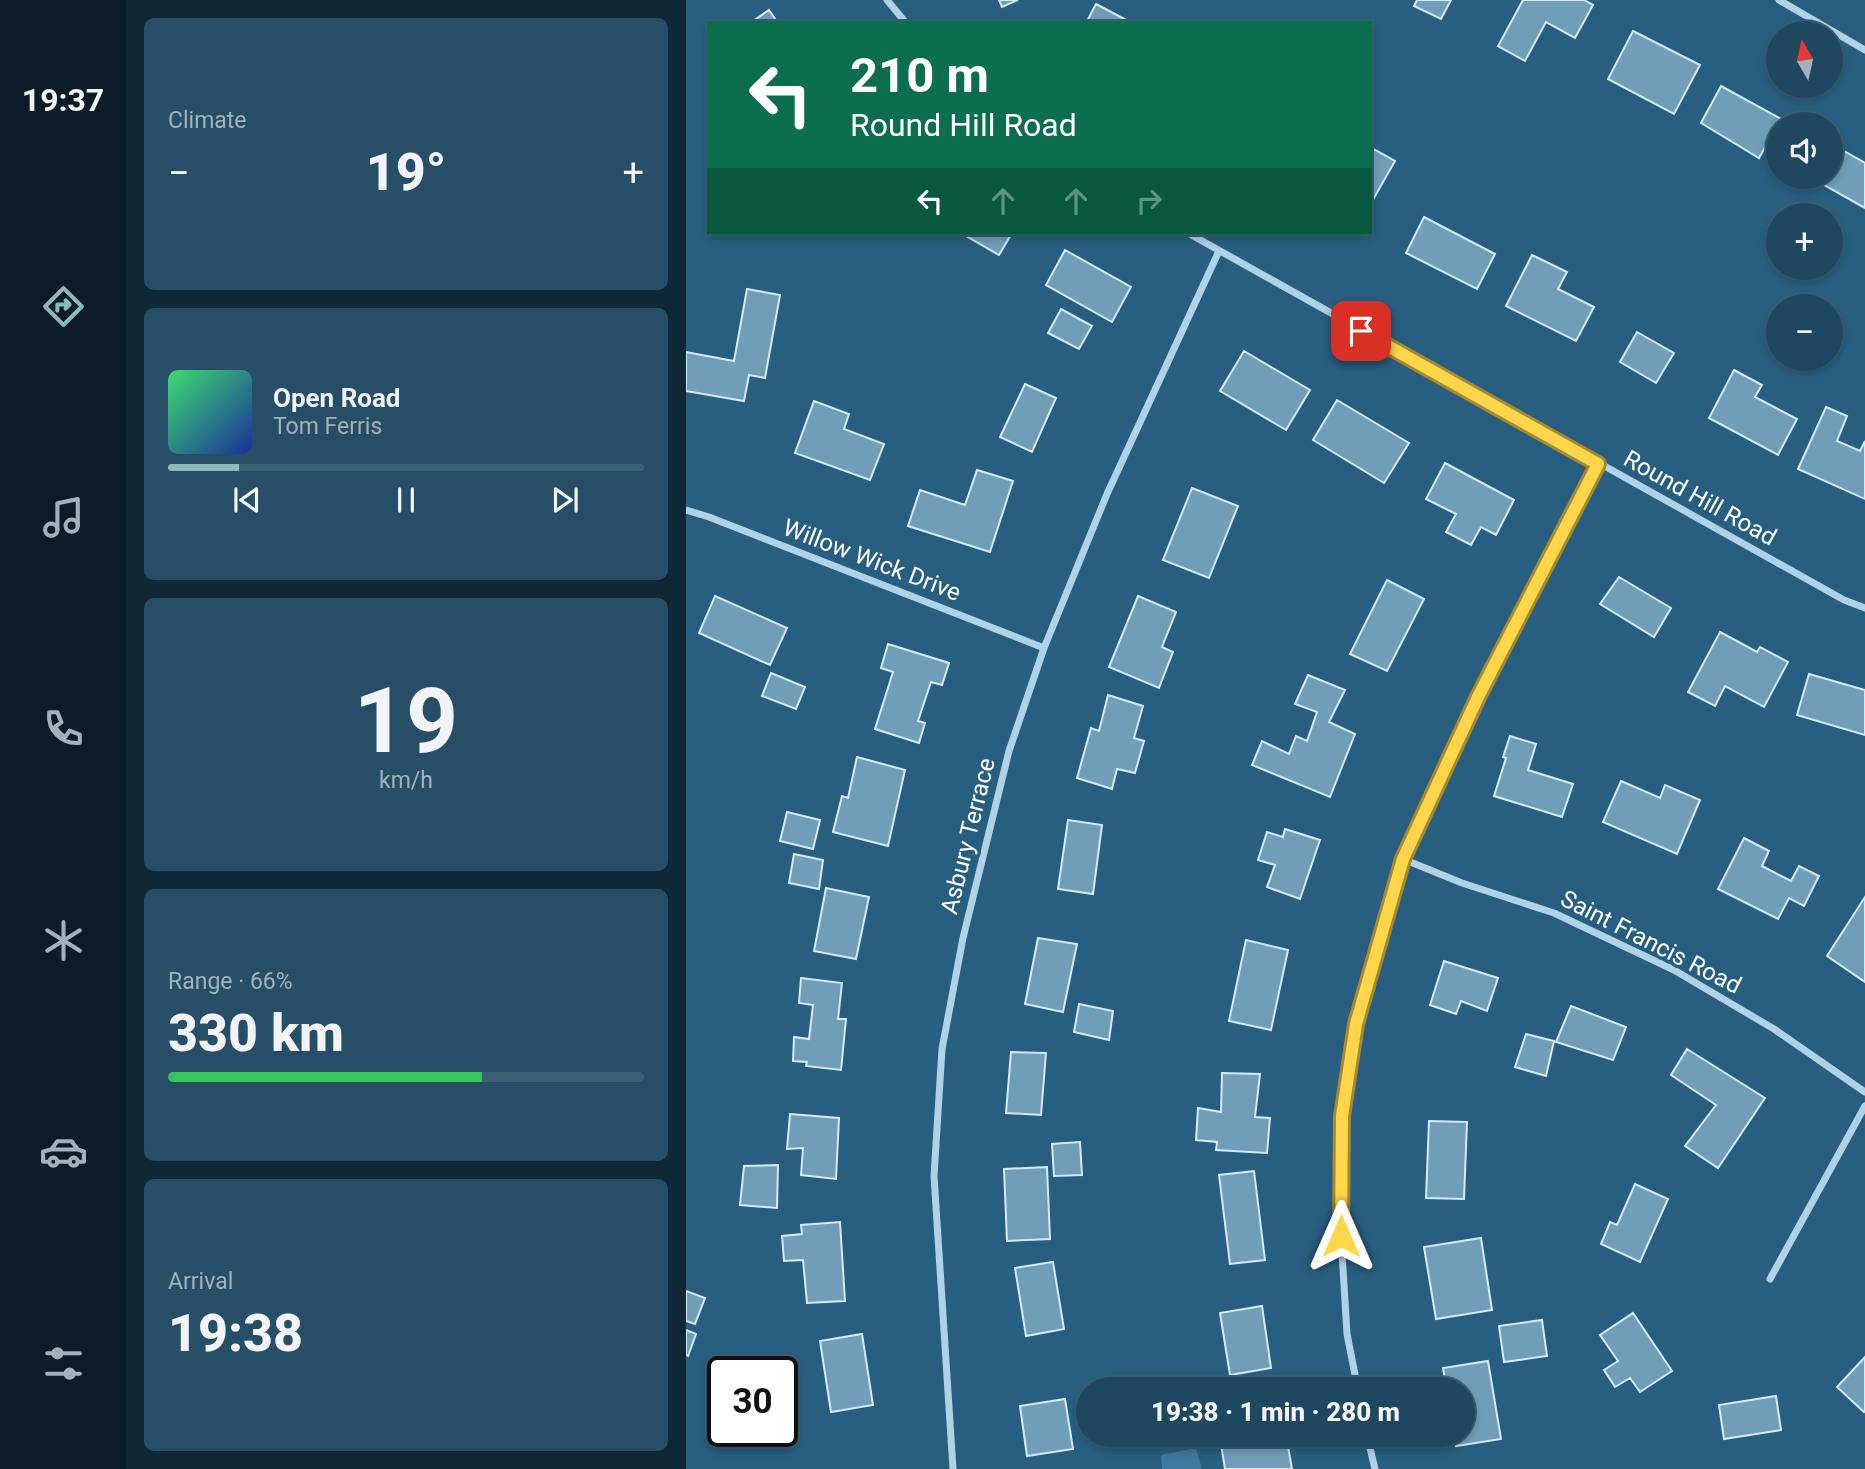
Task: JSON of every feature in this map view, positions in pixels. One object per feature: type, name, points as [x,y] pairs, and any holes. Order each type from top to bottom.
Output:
[{"type":"street","points":[[887,0],[904,21]]},
{"type":"street","points":[[1779,0],[1865,50]]},
{"type":"street","name":"Round Hill Road","points":[[1191,235],[1843,600],[1865,608]]},
{"type":"street","name":"Asbury Terrace","points":[[953,1469],[934,1176],[942,1049],[963,938],[1009,751],[1044,648],[1107,494],[1219,251]]},
{"type":"street","points":[[1355,1377],[1347,1334],[1342,1261],[1342,1116],[1356,1024],[1403,859],[1478,697],[1598,464]]},
{"type":"street","name":"Willow Wick Drive","points":[[686,510],[1044,648]]},
{"type":"street","name":"Saint Francis Road","points":[[1403,859],[1462,883],[1554,913],[1674,970],[1774,1029],[1865,1092]]},
{"type":"street","points":[[1770,1279],[1865,1106]]},
{"type":"street","points":[[1370,1447],[1375,1469]]},
{"type":"shaded area","points":[[1196,1448],[1202,1469],[1162,1469],[1161,1455]]},
{"type":"building","points":[[999,0],[1018,0],[1002,7]]},
{"type":"building","points":[[1417,0],[1451,0],[1441,19],[1414,6]]},
{"type":"building","points":[[1523,0],[1584,0],[1593,5],[1575,38],[1546,22],[1525,61],[1498,46]]},
{"type":"building","points":[[1096,4],[1128,21],[1087,21]]},
{"type":"building","points":[[769,10],[777,21],[753,21]]},
{"type":"building","points":[[1633,31],[1700,65],[1674,114],[1608,79]]},
{"type":"building","points":[[1721,86],[1768,112],[1766,112],[1766,146],[1759,158],[1701,123]]},
{"type":"building","points":[[1372,148],[1395,161],[1372,201]]},
{"type":"building","points":[[1843,150],[1865,163],[1865,208],[1831,189],[1843,189]]},
{"type":"building","points":[[1424,217],[1495,254],[1477,289],[1406,253]]},
{"type":"building","points":[[964,235],[1011,235],[999,255]]},
{"type":"building","points":[[1065,250],[1131,287],[1112,322],[1046,285]]},
{"type":"building","points":[[1532,255],[1567,272],[1558,289],[1594,307],[1576,341],[1506,306]]},
{"type":"building","points":[[747,289],[780,295],[765,378],[749,375],[744,401],[686,391],[686,352],[734,361]]},
{"type":"building","points":[[1061,309],[1092,326],[1079,349],[1048,333]]},
{"type":"building","points":[[1637,332],[1674,353],[1656,383],[1620,362]]},
{"type":"building","points":[[1244,351],[1310,390],[1286,430],[1220,391]]},
{"type":"building","points":[[1734,370],[1762,385],[1755,397],[1797,419],[1778,455],[1709,418]]},
{"type":"building","points":[[1025,384],[1056,398],[1032,452],[1000,437]]},
{"type":"building","points":[[1337,400],[1409,443],[1384,483],[1313,440]]},
{"type":"building","points":[[814,401],[849,414],[844,429],[884,444],[870,480],[795,453]]},
{"type":"building","points":[[1826,407],[1847,416],[1837,441],[1860,451],[1865,441],[1865,499],[1798,469]]},
{"type":"building","points":[[1445,463],[1514,500],[1496,535],[1481,527],[1471,545],[1446,532],[1456,514],[1426,499]]},
{"type":"building","points":[[977,470],[1013,481],[990,552],[908,526],[920,490],[965,505]]},
{"type":"building","points":[[1192,488],[1238,506],[1209,578],[1163,560]]},
{"type":"building","points":[[1619,577],[1671,608],[1654,637],[1600,604]]},
{"type":"building","points":[[1387,580],[1424,599],[1387,671],[1350,654]]},
{"type":"building","points":[[715,596],[787,628],[770,665],[699,633]]},
{"type":"building","points":[[1138,596],[1176,612],[1162,647],[1173,652],[1159,688],[1109,667]]},
{"type":"building","points":[[1720,632],[1757,652],[1760,647],[1788,662],[1764,707],[1725,686],[1715,706],[1688,692]]},
{"type":"building","points":[[888,644],[949,663],[942,685],[931,682],[918,721],[925,723],[919,743],[875,729],[893,672],[881,668]]},
{"type":"building","points":[[771,673],[805,687],[796,709],[762,696]]},
{"type":"building","points":[[1809,674],[1865,690],[1865,735],[1797,715]]},
{"type":"building","points":[[1308,675],[1345,690],[1329,722],[1355,734],[1330,797],[1252,765],[1262,741],[1289,754],[1296,736],[1307,741],[1317,712],[1295,704]]},
{"type":"building","points":[[1108,695],[1143,706],[1134,738],[1144,741],[1135,773],[1117,769],[1112,789],[1077,778],[1091,728],[1099,731]]},
{"type":"building","points":[[1510,736],[1536,744],[1528,770],[1573,784],[1562,817],[1494,796]]},
{"type":"building","points":[[857,757],[905,770],[888,846],[833,832],[842,796],[848,798]]},
{"type":"building","points":[[1621,781],[1660,798],[1665,785],[1700,800],[1677,854],[1603,822]]},
{"type":"building","points":[[787,812],[820,820],[813,849],[780,841]]},
{"type":"building","points":[[1068,820],[1102,825],[1093,894],[1058,889]]},
{"type":"building","points":[[1285,829],[1320,840],[1300,899],[1267,887],[1275,865],[1258,860],[1267,832],[1283,837]]},
{"type":"building","points":[[1744,838],[1769,851],[1762,866],[1791,881],[1799,866],[1819,876],[1804,906],[1789,898],[1778,919],[1718,889]]},
{"type":"building","points":[[794,854],[823,860],[819,889],[789,883]]},
{"type":"building","points":[[826,888],[869,897],[856,959],[814,951]]},
{"type":"building","points":[[1865,897],[1865,982],[1827,956]]},
{"type":"building","points":[[1038,938],[1077,944],[1063,1012],[1025,1004]]},
{"type":"building","points":[[1246,940],[1288,950],[1271,1030],[1229,1021]]},
{"type":"building","points":[[1444,961],[1498,978],[1487,1011],[1461,1001],[1456,1014],[1430,1005]]},
{"type":"building","points":[[801,978],[842,983],[838,1019],[846,1019],[841,1070],[806,1066],[807,1062],[793,1061],[794,1037],[809,1039],[813,1005],[799,1003]]},
{"type":"building","points":[[1079,1004],[1113,1011],[1109,1040],[1074,1032]]},
{"type":"building","points":[[1571,1006],[1626,1027],[1613,1060],[1556,1042]]},
{"type":"building","points":[[1526,1034],[1554,1041],[1546,1076],[1515,1067]]},
{"type":"building","points":[[1687,1049],[1765,1098],[1718,1168],[1685,1146],[1716,1105],[1671,1075]]},
{"type":"building","points":[[1011,1052],[1046,1053],[1041,1115],[1006,1113]]},
{"type":"building","points":[[1222,1073],[1260,1074],[1255,1117],[1270,1118],[1267,1153],[1216,1150],[1217,1142],[1196,1140],[1198,1108],[1221,1112]]},
{"type":"building","points":[[790,1114],[839,1118],[836,1179],[801,1175],[803,1148],[787,1149]]},
{"type":"building","points":[[1429,1121],[1467,1122],[1464,1199],[1426,1198]]},
{"type":"building","points":[[1080,1142],[1082,1175],[1054,1176],[1052,1144]]},
{"type":"building","points":[[778,1165],[777,1208],[740,1205],[744,1166]]},
{"type":"building","points":[[1047,1167],[1050,1239],[1007,1241],[1004,1169]]},
{"type":"building","points":[[1254,1171],[1265,1260],[1230,1264],[1219,1175]]},
{"type":"building","points":[[1635,1184],[1668,1199],[1640,1262],[1601,1244],[1610,1222],[1617,1225]]},
{"type":"building","points":[[840,1222],[845,1301],[807,1303],[803,1260],[784,1261],[782,1236],[802,1234],[801,1225]]},
{"type":"building","points":[[1481,1238],[1492,1310],[1436,1319],[1424,1247]]},
{"type":"building","points":[[1053,1262],[1064,1329],[1026,1336],[1015,1268]]},
{"type":"building","points":[[686,1291],[705,1298],[695,1324],[686,1321]]},
{"type":"building","points":[[1262,1306],[1271,1368],[1230,1375],[1220,1313]]},
{"type":"building","points":[[1633,1313],[1672,1371],[1640,1392],[1630,1378],[1615,1387],[1604,1370],[1618,1361],[1600,1335]]},
{"type":"building","points":[[1542,1320],[1547,1356],[1504,1362],[1499,1326]]},
{"type":"building","points":[[686,1330],[696,1334],[688,1356],[686,1355]]},
{"type":"building","points":[[862,1334],[873,1405],[831,1412],[820,1341]]},
{"type":"building","points":[[1865,1357],[1865,1411],[1864,1412],[1837,1387]]},
{"type":"building","points":[[1488,1361],[1501,1439],[1475,1443],[1475,1377],[1445,1377],[1443,1368]]},
{"type":"building","points":[[1776,1396],[1781,1430],[1724,1439],[1719,1405]]},
{"type":"building","points":[[1065,1399],[1073,1449],[1027,1456],[1020,1406]]},
{"type":"building","points":[[1221,1447],[1288,1447],[1292,1469],[1225,1469]]},
{"type":"route","points":[[1341,1236],[1342,1116],[1356,1024],[1403,859],[1478,697],[1598,464],[1361,331]]}]
